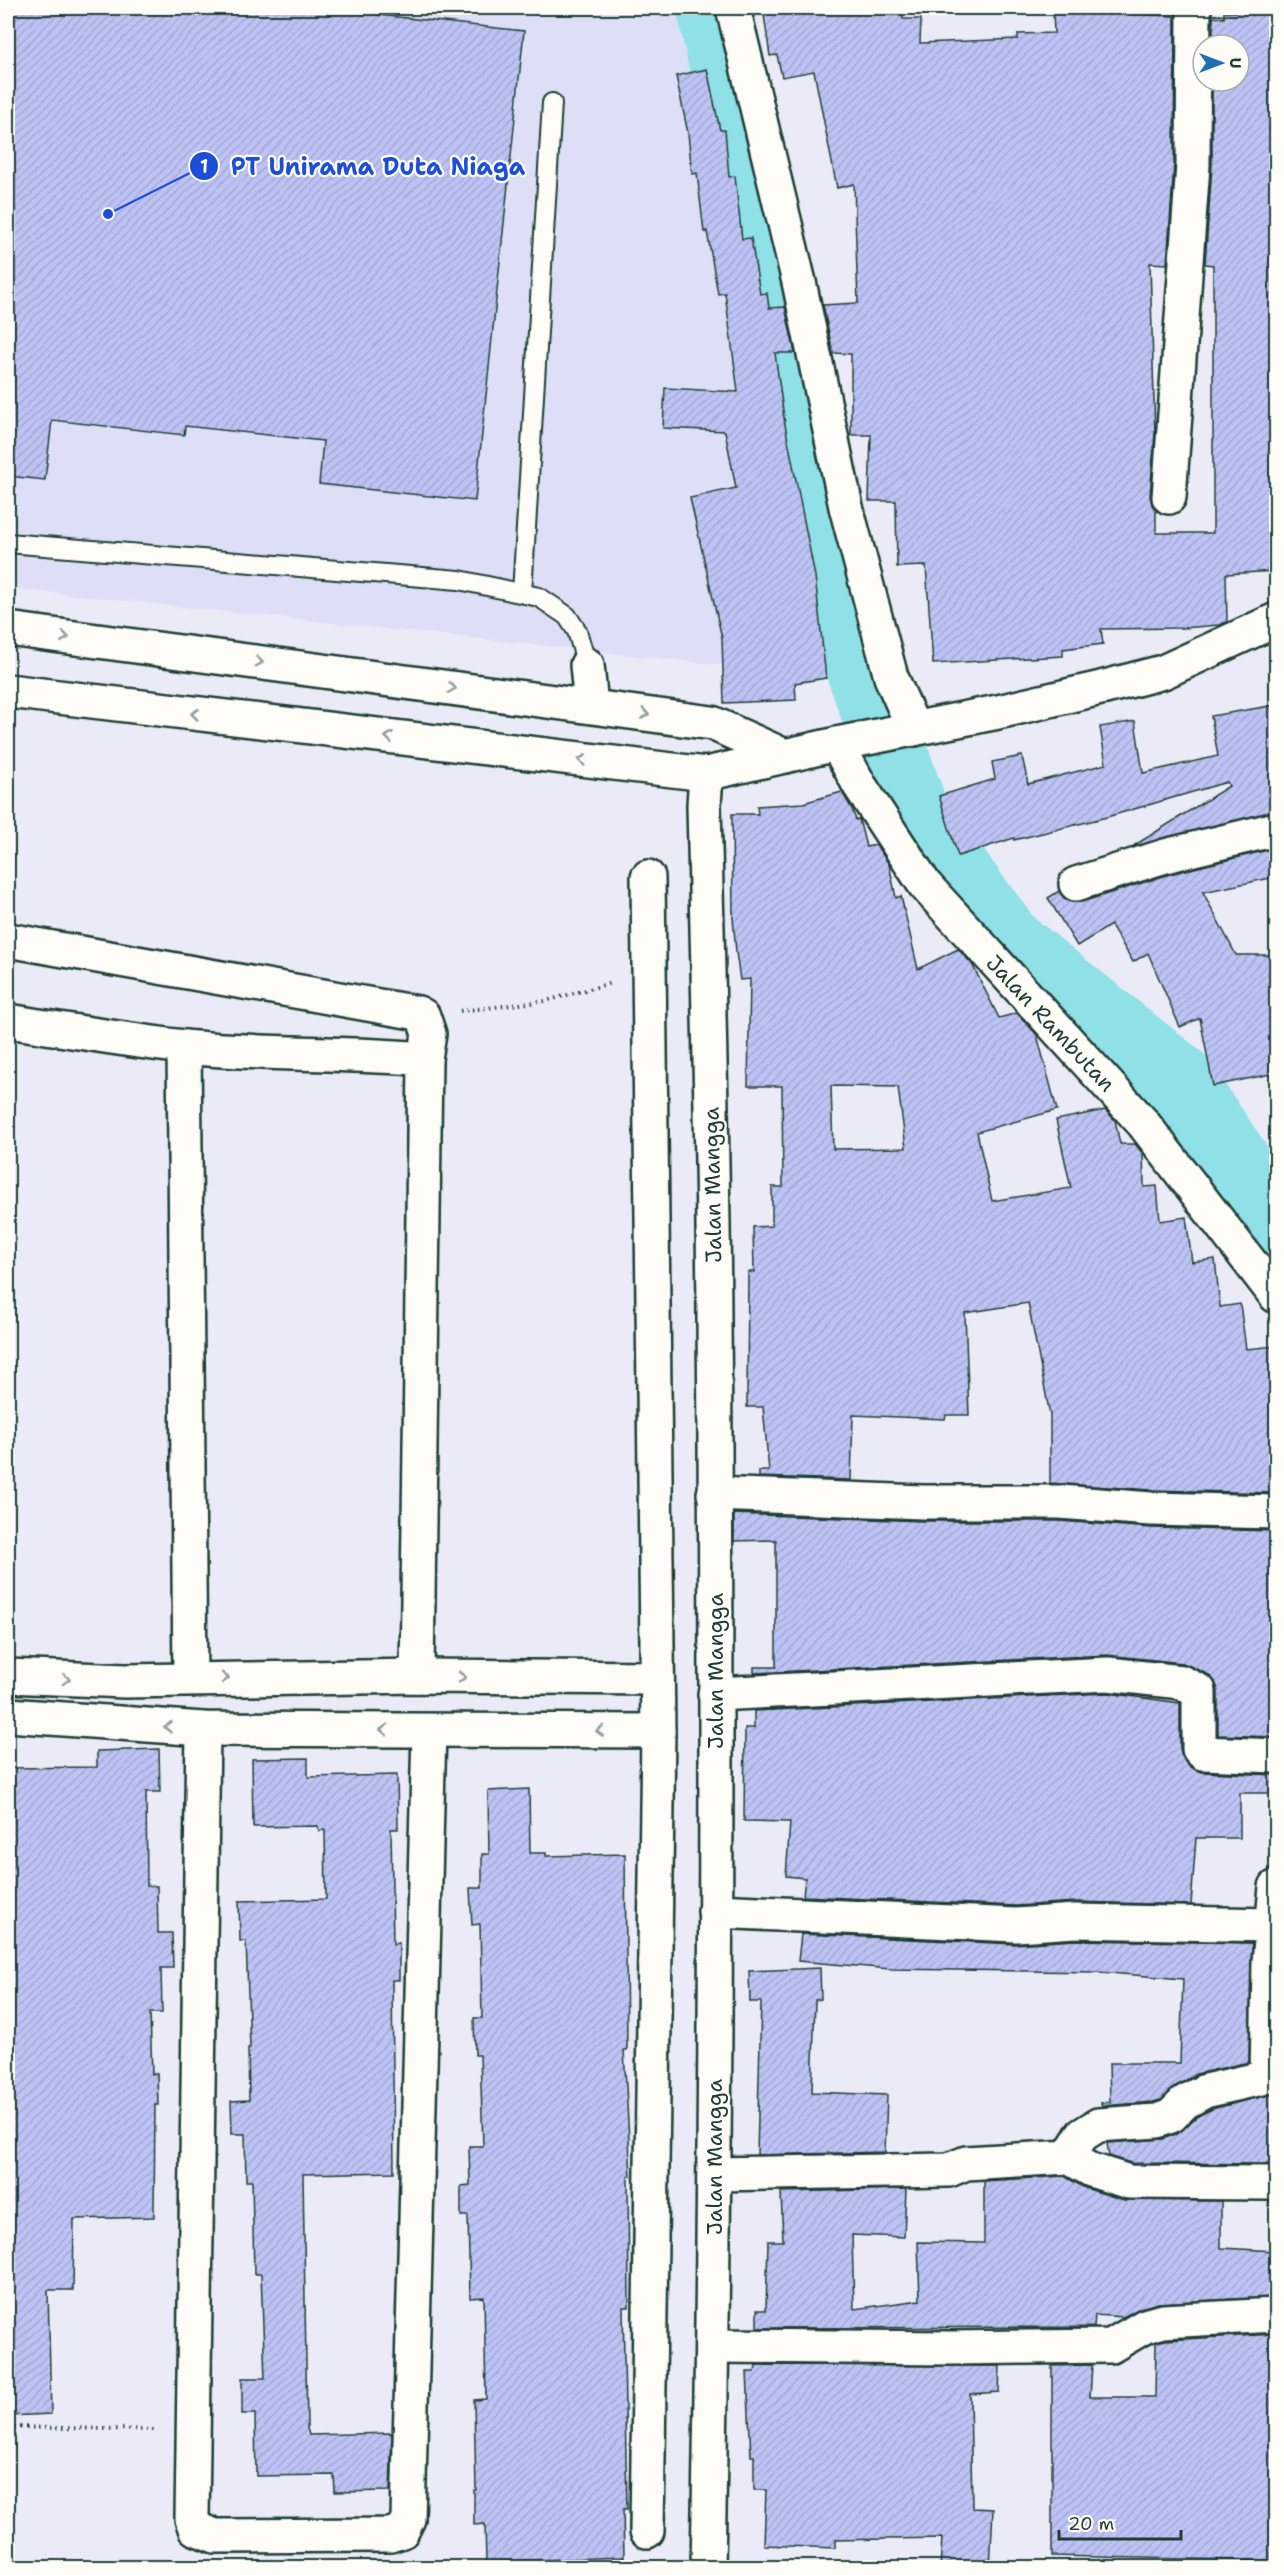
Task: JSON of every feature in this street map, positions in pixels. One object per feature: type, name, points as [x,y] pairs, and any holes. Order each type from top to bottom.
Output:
[{"type":"street","points":[[733,8],[799,282],[846,507],[891,677],[911,730]]},
{"type":"street","points":[[1169,497],[1193,165],[1194,8]]},
{"type":"street","points":[[8,691],[705,774],[852,741],[998,712],[1163,672],[1276,620]]},
{"type":"street","points":[[8,629],[711,723],[785,756]]},
{"type":"street","points":[[586,665],[591,706]]},
{"type":"street","name":"Jalan Rambutan","points":[[852,741],[860,786],[925,885],[1143,1123],[1276,1296]]},
{"type":"street","name":"Jalan Mangga","points":[[705,774],[714,1317],[715,1694],[715,2174],[708,2568]]},
{"type":"street","points":[[1076,884],[1165,856],[1276,829]]},
{"type":"street","points":[[647,2531],[658,1731],[648,877]]},
{"type":"street","points":[[8,940],[418,1012],[423,1016],[429,1034],[425,1059],[417,1676]]},
{"type":"street","points":[[8,1021],[184,1047],[425,1059]]},
{"type":"street","points":[[184,1047],[190,1678]]},
{"type":"street","points":[[714,1494],[922,1502],[1060,1502],[1151,1509],[1276,1512]]},
{"type":"street","points":[[715,1694],[1108,1674],[1181,1682],[1199,1691],[1199,1749],[1203,1752],[1276,1756]]},
{"type":"street","points":[[8,1676],[125,1681],[190,1678],[417,1676],[657,1678]]},
{"type":"street","points":[[8,1716],[203,1729],[658,1731]]},
{"type":"street","points":[[203,1729],[192,2518],[195,2528],[215,2536],[390,2535],[402,2531],[408,2518],[429,1731]]},
{"type":"street","points":[[1068,2157],[1082,2135],[1098,2125],[1157,2121],[1171,2116],[1185,2102],[1205,2091],[1267,2077],[1269,1962],[1276,1887]]},
{"type":"street","points":[[715,1911],[1016,1925],[1075,1921],[1272,1925]]},
{"type":"street","points":[[715,2174],[950,2170],[966,2163],[1068,2157],[1091,2170],[1129,2182],[1268,2183]]},
{"type":"street","points":[[712,2346],[952,2348],[1111,2346],[1145,2326],[1163,2321],[1276,2315]]},
{"type":"lane","points":[[522,593],[552,103]]},
{"type":"lane","points":[[8,543],[459,579],[539,597],[567,616],[577,631],[586,665]]},
{"type":"path","points":[[423,1016],[546,1000],[649,972]]},
{"type":"path","points":[[8,2427],[194,2430]]},
{"type":"shaded area","points":[[8,8],[692,8],[822,676],[8,588]]},
{"type":"building","points":[[8,8],[335,8],[524,31],[475,501],[319,484],[323,441],[185,426],[184,435],[52,420],[45,480],[8,476]]},
{"type":"building","points":[[763,8],[901,8],[903,19],[921,19],[920,43],[1018,39],[1018,34],[1054,33],[1053,11],[1109,10],[1109,13],[1175,16],[1174,164],[1167,264],[1150,263],[1155,433],[1150,496],[1156,510],[1156,533],[1213,533],[1213,265],[1205,264],[1212,166],[1212,93],[1251,93],[1251,33],[1213,33],[1213,17],[1224,18],[1224,12],[1276,12],[1276,571],[1226,574],[1227,622],[1219,625],[1183,628],[1101,629],[1103,644],[1063,649],[1063,656],[933,664],[926,566],[897,567],[896,501],[869,501],[871,435],[851,435],[851,354],[833,353],[823,305],[858,303],[854,184],[837,188],[814,71],[782,77],[777,55],[770,56]]},
{"type":"building","points":[[707,69],[720,130],[725,130],[729,177],[735,176],[742,239],[751,238],[760,294],[767,293],[769,308],[785,307],[795,353],[775,353],[785,425],[815,576],[826,678],[795,683],[796,700],[724,703],[722,638],[690,498],[736,488],[725,431],[663,428],[665,388],[738,392],[725,293],[718,294],[707,231],[704,232],[697,173],[692,174],[688,133],[676,76]]},
{"type":"building","points":[[1276,705],[1276,811],[1132,847],[1229,786],[1227,782],[1107,817],[1014,840],[1014,838],[958,856],[939,796],[995,779],[992,762],[1022,756],[1028,784],[1106,764],[1100,727],[1135,721],[1143,773],[1218,756],[1211,716]]},
{"type":"building","points":[[842,792],[856,820],[859,819],[866,847],[876,845],[889,864],[896,898],[901,896],[918,969],[958,949],[972,964],[999,1018],[1017,1013],[1037,1035],[1057,1110],[977,1132],[992,1201],[1071,1188],[1056,1120],[1105,1110],[1115,1120],[1120,1144],[1135,1144],[1143,1154],[1144,1187],[1157,1186],[1160,1221],[1186,1217],[1192,1262],[1215,1259],[1220,1307],[1240,1304],[1246,1349],[1276,1346],[1276,1493],[1152,1490],[1050,1483],[1050,1415],[1028,1303],[965,1313],[969,1415],[946,1415],[945,1419],[853,1415],[851,1480],[759,1477],[759,1471],[769,1471],[763,1407],[747,1407],[748,1272],[754,1272],[753,1227],[772,1226],[772,1187],[783,1187],[782,1086],[748,1086],[750,979],[740,980],[736,952],[733,918],[732,814],[758,814],[757,806],[803,803]],"holes":[[[831,1086],[898,1087],[906,1148],[833,1149]]]},
{"type":"building","points":[[1276,848],[1276,877],[1203,892],[1236,955],[1276,955],[1276,1073],[1213,1086],[1200,1018],[1180,1027],[1148,953],[1133,962],[1111,925],[1077,946],[1048,898],[1059,891],[1071,902],[1082,902],[1170,874]]},
{"type":"building","points":[[734,1514],[922,1521],[1059,1521],[1151,1528],[1276,1531],[1276,1737],[1218,1735],[1218,1691],[1215,1682],[1207,1674],[1183,1663],[1107,1655],[754,1673],[754,1667],[776,1667],[776,1540],[734,1541]]},
{"type":"building","points":[[1107,1693],[1180,1703],[1180,1749],[1185,1762],[1190,1767],[1202,1772],[1276,1775],[1276,1793],[1240,1793],[1240,1838],[1196,1838],[1191,1905],[1075,1902],[1016,1906],[803,1896],[805,1878],[786,1876],[790,1822],[744,1821],[745,1728],[754,1728],[754,1711]]},
{"type":"building","points":[[159,1749],[160,1792],[146,1792],[147,1886],[157,1886],[158,1933],[172,1933],[173,1968],[161,1968],[162,2013],[150,2013],[152,2074],[157,2073],[158,2105],[155,2105],[154,2217],[74,2219],[73,2290],[48,2290],[51,2414],[8,2416],[8,1768],[97,1767],[97,1751]]},
{"type":"building","points":[[308,1758],[308,1777],[397,1775],[398,1829],[391,1829],[393,1944],[399,1943],[399,1980],[392,1980],[394,2172],[303,2174],[307,2428],[309,2435],[392,2433],[390,2491],[335,2492],[334,2475],[256,2476],[255,2414],[242,2414],[242,2378],[265,2378],[261,2274],[254,2274],[252,2181],[246,2181],[245,2134],[232,2134],[231,2101],[249,2100],[248,2048],[250,2048],[246,1941],[240,1941],[239,1901],[326,1899],[325,1830],[319,1831],[318,1826],[253,1827],[252,1759]]},
{"type":"building","points":[[529,1789],[530,1853],[546,1853],[546,1856],[625,1854],[627,2050],[624,2050],[631,2176],[628,2176],[629,2307],[623,2307],[627,2509],[623,2509],[624,2557],[486,2562],[485,2524],[474,2525],[474,2490],[476,2490],[474,2400],[486,2399],[484,2297],[470,2298],[468,2216],[461,2216],[461,2186],[470,2185],[469,2146],[483,2146],[480,2055],[475,2055],[474,2018],[482,2018],[480,1924],[472,1925],[470,1888],[482,1888],[482,1854],[489,1854],[488,1791]]},
{"type":"building","points":[[801,1934],[1015,1944],[1075,1940],[1252,1943],[1249,2062],[1196,2074],[1176,2086],[1161,2100],[1102,2106],[1101,2103],[1110,2102],[1109,2063],[1180,2063],[1183,1979],[1097,1972],[891,1969],[798,1961]]},
{"type":"building","points":[[820,1968],[821,1999],[815,2000],[812,2092],[887,2095],[885,2152],[757,2155],[761,2002],[750,2002],[749,1971]]},
{"type":"building","points":[[1276,2093],[1276,2166],[1268,2164],[1132,2163],[1109,2156],[1107,2143],[1163,2139],[1178,2133],[1196,2117],[1212,2109]]},
{"type":"building","points":[[1064,2176],[1085,2188],[1124,2200],[1221,2201],[1221,2248],[1276,2251],[1276,2297],[1158,2303],[1140,2308],[1123,2317],[1095,2315],[1094,2327],[757,2328],[757,2310],[766,2310],[768,2241],[783,2241],[781,2192],[906,2189],[904,2237],[852,2235],[854,2309],[920,2300],[918,2242],[984,2243],[984,2181]]},
{"type":"building","points":[[1276,2334],[1274,2561],[1052,2556],[1052,2366],[1092,2365],[1090,2397],[1155,2397],[1156,2342]]},
{"type":"building","points":[[756,2365],[1000,2366],[999,2392],[970,2394],[972,2508],[993,2509],[990,2568],[940,2568],[942,2538],[835,2540],[835,2548],[764,2545],[766,2490],[754,2490],[754,2456],[751,2456],[747,2372],[755,2372]]},
{"type":"waterway","points":[[713,8],[837,600],[915,818],[1009,944],[1178,1079],[1276,1223]]},
{"type":"place","name":"PT Unirama Duta Niaga","points":[[108,214]]}]
